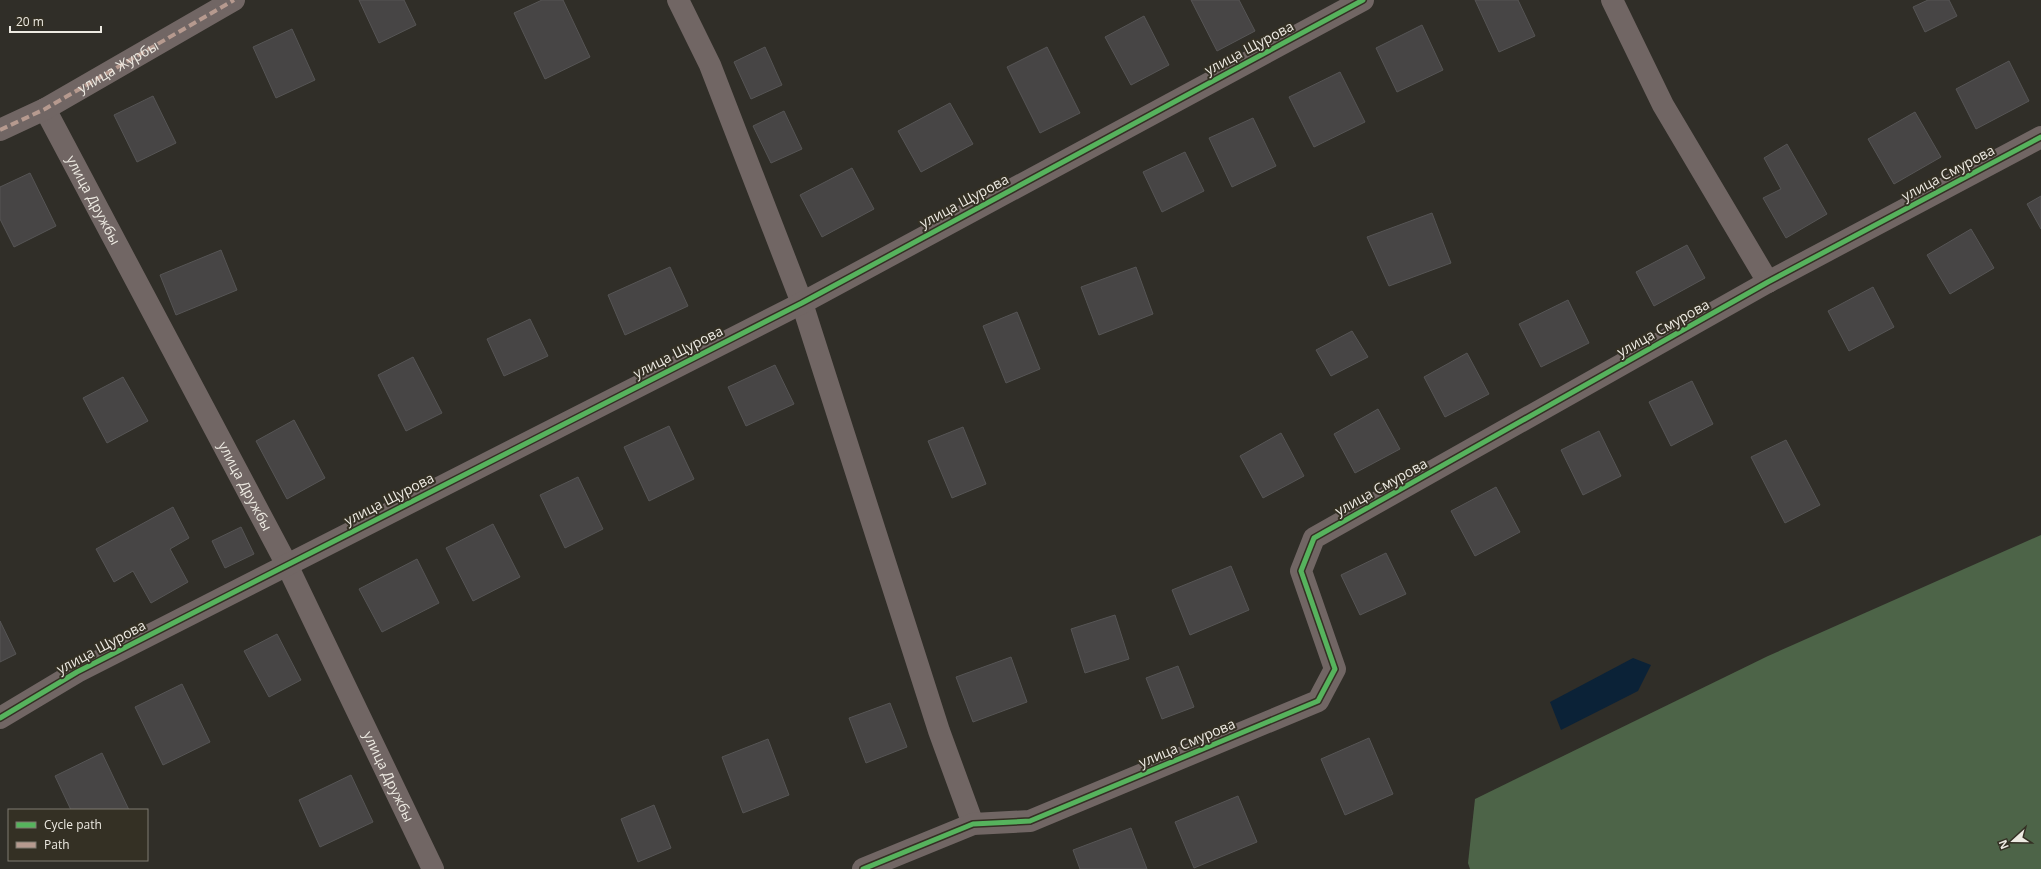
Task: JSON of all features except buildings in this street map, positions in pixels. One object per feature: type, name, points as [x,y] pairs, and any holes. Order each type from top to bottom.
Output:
[{"type":"street","name":"улица Журбы","points":[[0,130],[45,110],[234,0]]},
{"type":"street","points":[[678,0],[710,66],[802,303],[939,731],[973,824]]},
{"type":"street","name":"улица Щурова","points":[[0,718],[77,672],[802,303],[1363,0]]},
{"type":"street","points":[[1612,0],[1663,105],[1768,282]]},
{"type":"street","name":"улица Дружбы","points":[[45,110],[286,565],[433,869]]},
{"type":"street","name":"улица Смурова","points":[[863,869],[973,824],[1030,821],[1318,701],[1336,669],[1301,571],[1314,538],[1768,282],[2041,137]]},
{"type":"green space","points":[[2041,535],[2041,869],[1470,869],[1468,863],[1475,799],[1768,656]]},
{"type":"water","points":[[1633,658],[1651,665],[1638,691],[1561,730],[1550,702]]},
{"type":"marked path","points":[[0,130],[45,109],[234,0]]},
{"type":"cycle path","points":[[0,718],[77,672],[802,303],[1363,0]]},
{"type":"cycle path","points":[[863,869],[973,824],[1030,821],[1318,701],[1335,669],[1301,571],[1314,538],[1768,282],[2041,137]]}]
